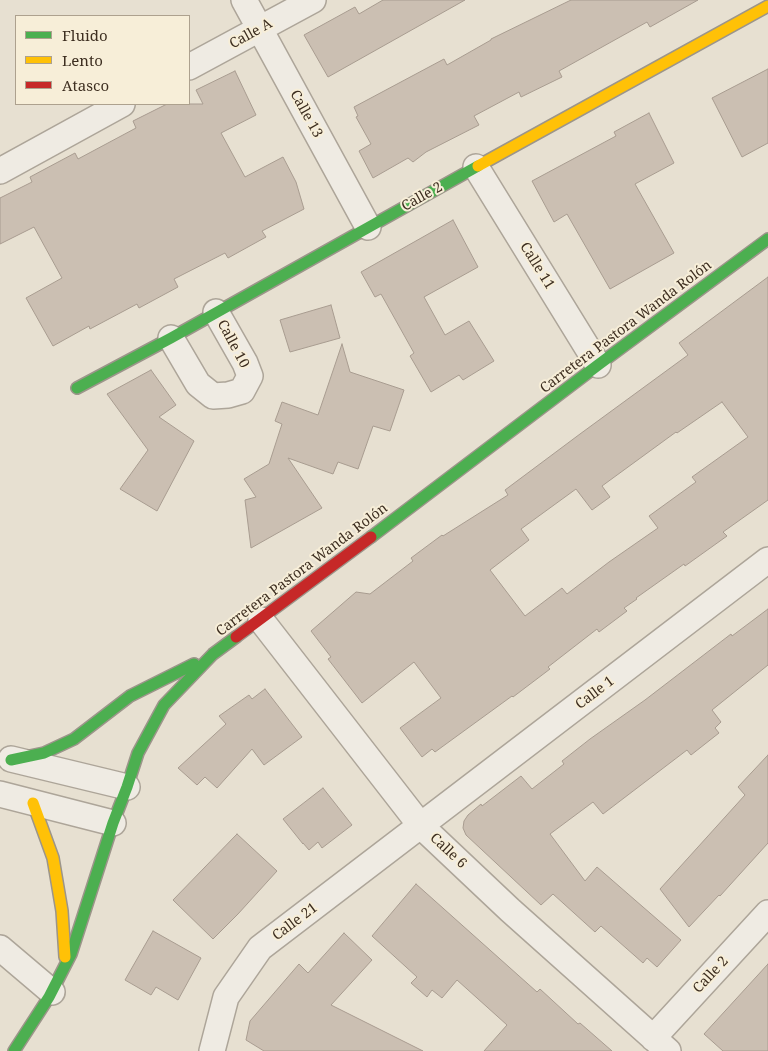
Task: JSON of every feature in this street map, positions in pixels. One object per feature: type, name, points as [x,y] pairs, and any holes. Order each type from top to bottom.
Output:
[{"type":"street","name":"Calle 13","points":[[244,0],[368,227]]},
{"type":"street","name":"Calle A","points":[[190,66],[313,0]]},
{"type":"street","name":"Calle 2","points":[[77,388],[171,338],[768,6]]},
{"type":"street","points":[[0,171],[120,105]]},
{"type":"street","name":"Calle 11","points":[[476,168],[598,365]]},
{"type":"street","name":"Carretera Pastora Wanda Rolón","points":[[14,1051],[52,992],[72,954],[113,823],[138,753],[164,705],[213,654],[261,620],[768,239]]},
{"type":"street","name":"Calle 10","points":[[171,338],[198,384],[213,396],[228,395],[242,391],[250,376],[245,363],[216,312]]},
{"type":"street","name":"Calle 1","points":[[421,826],[768,560]]},
{"type":"street","name":"Calle 6","points":[[261,620],[421,826],[510,910],[661,1044]]},
{"type":"street","points":[[6,757],[44,753],[74,739],[130,696],[213,654]]},
{"type":"street","points":[[6,757],[127,787]]},
{"type":"street","points":[[0,794],[113,823]]},
{"type":"street","points":[[33,803],[53,858],[62,911],[65,966]]},
{"type":"street","name":"Calle 21","points":[[212,1051],[226,996],[260,948],[421,826]]},
{"type":"street","name":"Calle 2","points":[[661,1044],[768,913]]},
{"type":"street","points":[[0,948],[52,992]]},
{"type":"building","points":[[383,0],[465,0],[328,77],[304,35],[355,7],[359,14]]},
{"type":"building","points":[[571,0],[698,0],[650,27],[647,22],[559,71],[562,77],[521,97],[519,92],[474,116],[479,125],[426,152],[413,162],[408,158],[373,178],[359,151],[371,144],[356,117],[358,116],[354,107],[444,59],[447,65],[491,39]]},
{"type":"building","points":[[768,69],[768,143],[742,157],[712,98]]},
{"type":"building","points":[[235,71],[256,115],[221,133],[245,177],[283,157],[296,182],[304,209],[262,231],[266,237],[228,258],[225,253],[174,279],[178,287],[139,308],[137,304],[90,329],[89,326],[53,346],[26,298],[62,278],[34,227],[0,244],[0,198],[32,182],[30,177],[75,153],[78,159],[136,128],[133,121],[165,105],[203,104],[196,90]]},
{"type":"building","points":[[649,113],[674,163],[635,184],[674,253],[610,289],[567,214],[554,222],[532,181],[616,136],[614,132]]},
{"type":"building","points":[[453,220],[478,267],[424,297],[445,335],[469,321],[494,361],[463,380],[459,375],[431,392],[410,356],[414,353],[381,294],[375,297],[361,272]]},
{"type":"building","points":[[768,277],[768,500],[723,532],[727,536],[636,598],[624,608],[627,611],[599,632],[597,629],[548,667],[550,669],[513,697],[435,752],[432,749],[422,757],[400,728],[441,698],[414,662],[362,703],[328,659],[331,657],[311,631],[356,592],[370,594],[413,561],[411,558],[442,535],[508,495],[505,490],[688,355],[679,343]],"holes":[[[722,402],[748,437],[692,477],[696,482],[649,516],[658,528],[567,594],[562,588],[525,616],[490,570],[529,540],[521,529],[576,489],[592,510],[610,497],[602,486],[676,432]]]},
{"type":"building","points":[[331,305],[340,338],[290,352],[280,320]]},
{"type":"building","points":[[342,344],[350,372],[404,390],[390,431],[373,426],[358,469],[338,462],[333,474],[288,458],[322,508],[251,548],[245,500],[256,497],[244,479],[269,464],[282,424],[275,421],[282,402],[318,415]]},
{"type":"building","points":[[151,370],[176,405],[159,417],[194,441],[157,511],[120,489],[148,450],[107,394]]},
{"type":"building","points":[[768,609],[768,665],[712,710],[721,722],[715,728],[719,733],[691,755],[687,750],[603,814],[593,802],[550,834],[585,881],[597,867],[681,940],[657,967],[647,958],[643,963],[601,926],[595,932],[553,894],[541,905],[466,835],[463,828],[464,821],[481,804],[482,806],[521,776],[532,789],[564,764],[562,761],[590,739],[645,700],[731,634],[732,636]]},
{"type":"building","points":[[265,689],[302,737],[264,765],[252,749],[217,788],[205,777],[197,785],[178,768],[226,724],[219,716],[249,695],[252,699]]},
{"type":"building","points":[[768,755],[768,843],[689,927],[660,889],[745,795],[738,787]]},
{"type":"building","points":[[323,788],[352,825],[322,848],[318,842],[309,850],[283,819]]},
{"type":"building","points":[[237,834],[277,871],[213,939],[173,900]]},
{"type":"building","points":[[416,884],[537,992],[540,989],[578,1024],[580,1023],[612,1051],[484,1051],[507,1025],[457,980],[442,998],[432,990],[427,997],[411,983],[417,977],[372,936]]},
{"type":"building","points":[[153,931],[201,958],[178,1000],[156,987],[151,995],[125,980]]},
{"type":"building","points":[[344,933],[372,960],[331,1005],[423,1051],[264,1051],[246,1040],[250,1021],[299,964],[308,973]]},
{"type":"building","points":[[768,964],[768,1051],[723,1051],[704,1034]]},
{"type":"traffic: fast","points":[[77,388],[171,338],[478,166]]},
{"type":"traffic: fast","points":[[371,537],[768,239]]},
{"type":"traffic: fast","points":[[14,1051],[49,997],[71,954],[113,823],[138,753],[164,705],[213,654],[236,637]]},
{"type":"traffic: fast","points":[[11,760],[44,753],[74,739],[130,696],[194,664]]},
{"type":"traffic: slow","points":[[478,166],[768,6]]},
{"type":"traffic: slow","points":[[33,803],[53,858],[62,911],[65,957]]},
{"type":"traffic: jam","points":[[236,637],[371,537]]}]
